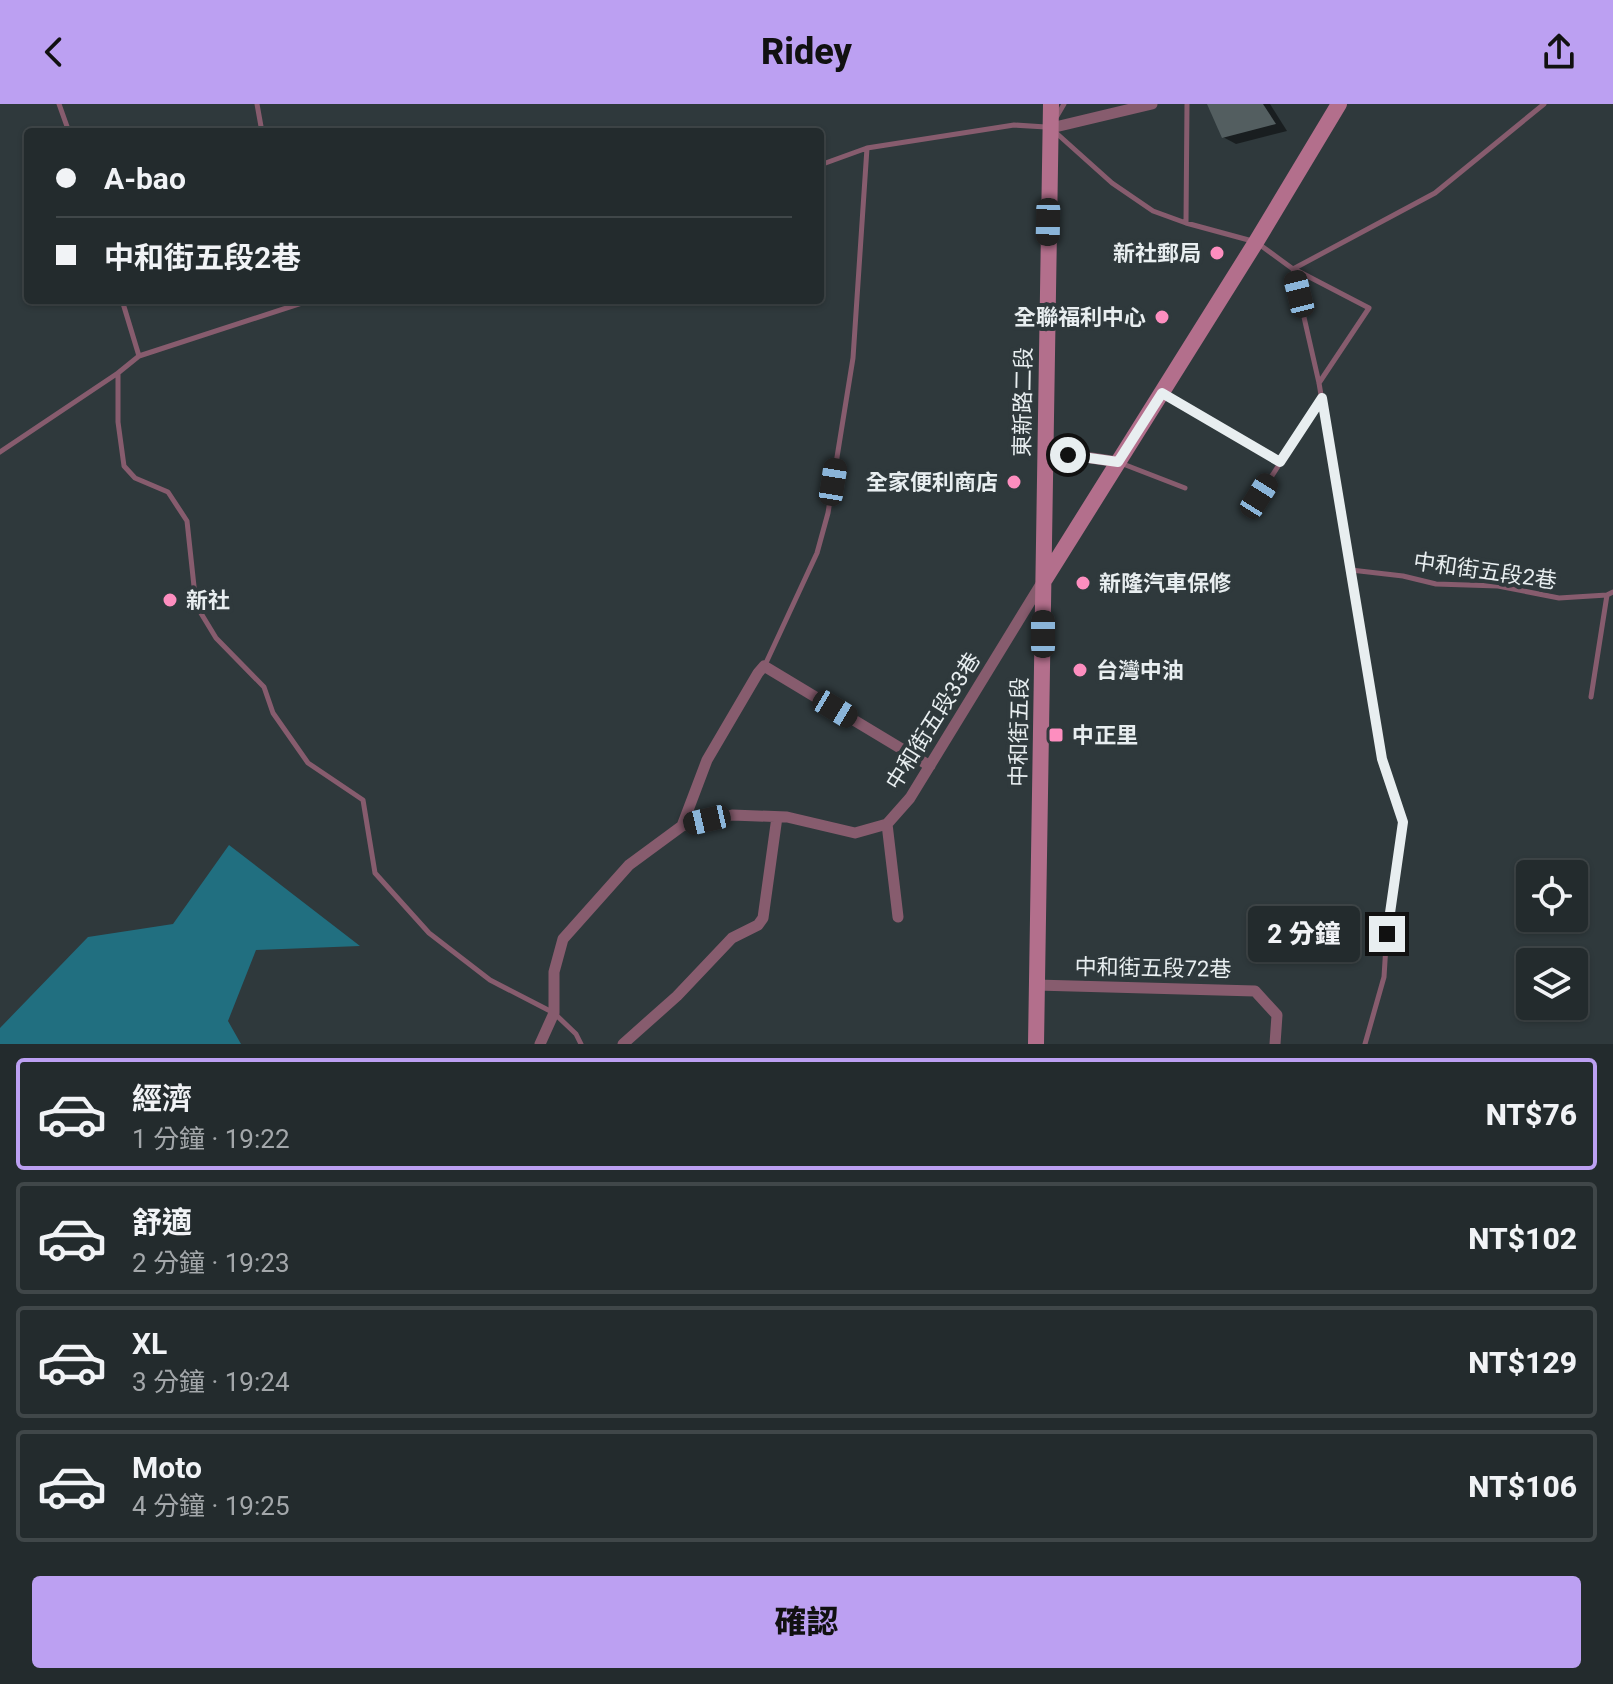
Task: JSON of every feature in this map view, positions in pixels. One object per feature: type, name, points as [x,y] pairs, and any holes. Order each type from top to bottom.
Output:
[{"type":"main road","name":"東新路二段","points":[[1044,580],[1051,104]]},
{"type":"main road","points":[[1044,580],[1339,104]]},
{"type":"main road","name":"中和街五段","points":[[1036,1044],[1044,580]]},
{"type":"street","points":[[1051,128],[1152,104]]},
{"type":"street","points":[[1044,451],[1118,462]]},
{"type":"street","name":"中和街五段33巷","points":[[540,1044],[554,1013],[554,972],[563,939],[629,865],[682,826],[732,815],[777,817],[855,833],[887,824],[910,798],[1044,580]]},
{"type":"street","points":[[682,826],[707,760],[764,666],[930,766]]},
{"type":"street","points":[[623,1044],[677,996],[732,938],[758,925],[763,918],[777,817]]},
{"type":"street","points":[[887,824],[898,917]]},
{"type":"street","name":"中和街五段72巷","points":[[1036,985],[1255,991],[1277,1015],[1275,1044]]},
{"type":"lane","points":[[59,104],[68,128]]},
{"type":"lane","points":[[257,104],[261,128]]},
{"type":"lane","points":[[1051,128],[1064,104]]},
{"type":"lane","points":[[1186,223],[1187,104]]},
{"type":"lane","points":[[1293,269],[1435,193],[1544,104]]},
{"type":"lane","points":[[824,164],[867,148],[1014,125],[1051,128],[1112,183],[1153,211],[1256,242],[1293,269],[1369,308],[1319,383]]},
{"type":"lane","points":[[764,666],[817,553],[828,513],[853,358],[867,148]]},
{"type":"lane","points":[[1293,269],[1322,398],[1382,759],[1403,822],[1388,913],[1384,977],[1365,1044]]},
{"type":"lane","points":[[123,304],[139,356]]},
{"type":"lane","points":[[0,452],[139,356],[296,304]]},
{"type":"lane","points":[[118,373],[118,422],[124,466],[135,478],[168,492],[187,521],[196,605],[216,638],[264,687],[273,713],[308,763],[363,800],[375,873],[429,933],[490,980],[554,1013],[576,1034],[581,1044]]},
{"type":"lane","points":[[1162,393],[1280,462]]},
{"type":"lane","points":[[1259,496],[1322,398]]},
{"type":"lane","points":[[1118,462],[1185,488]]},
{"type":"lane","name":"中和街五段2巷","points":[[1351,570],[1403,576],[1436,584],[1498,586],[1559,598],[1610,593]]},
{"type":"lane","points":[[1591,697],[1610,593]]},
{"type":"shaded area","points":[[229,845],[360,946],[256,950],[228,1021],[241,1044],[0,1044],[0,1028],[88,937],[173,924]]},
{"type":"building","points":[[1207,104],[1263,104],[1276,124],[1222,138]]},
{"type":"place","name":"新社郵局","points":[[1217,253]]},
{"type":"place","name":"全聯福利中心","points":[[1162,317]]},
{"type":"place","name":"全家便利商店","points":[[1014,482]]},
{"type":"place","name":"新隆汽車保修","points":[[1083,583]]},
{"type":"place","name":"新社","points":[[170,600]]},
{"type":"place","name":"台灣中油","points":[[1080,670]]},
{"type":"place","name":"中正里","points":[[1056,735]]},
{"type":"route","points":[[1068,455],[1118,462],[1162,393],[1280,462],[1322,398],[1382,759],[1403,822],[1387,934]]}]
